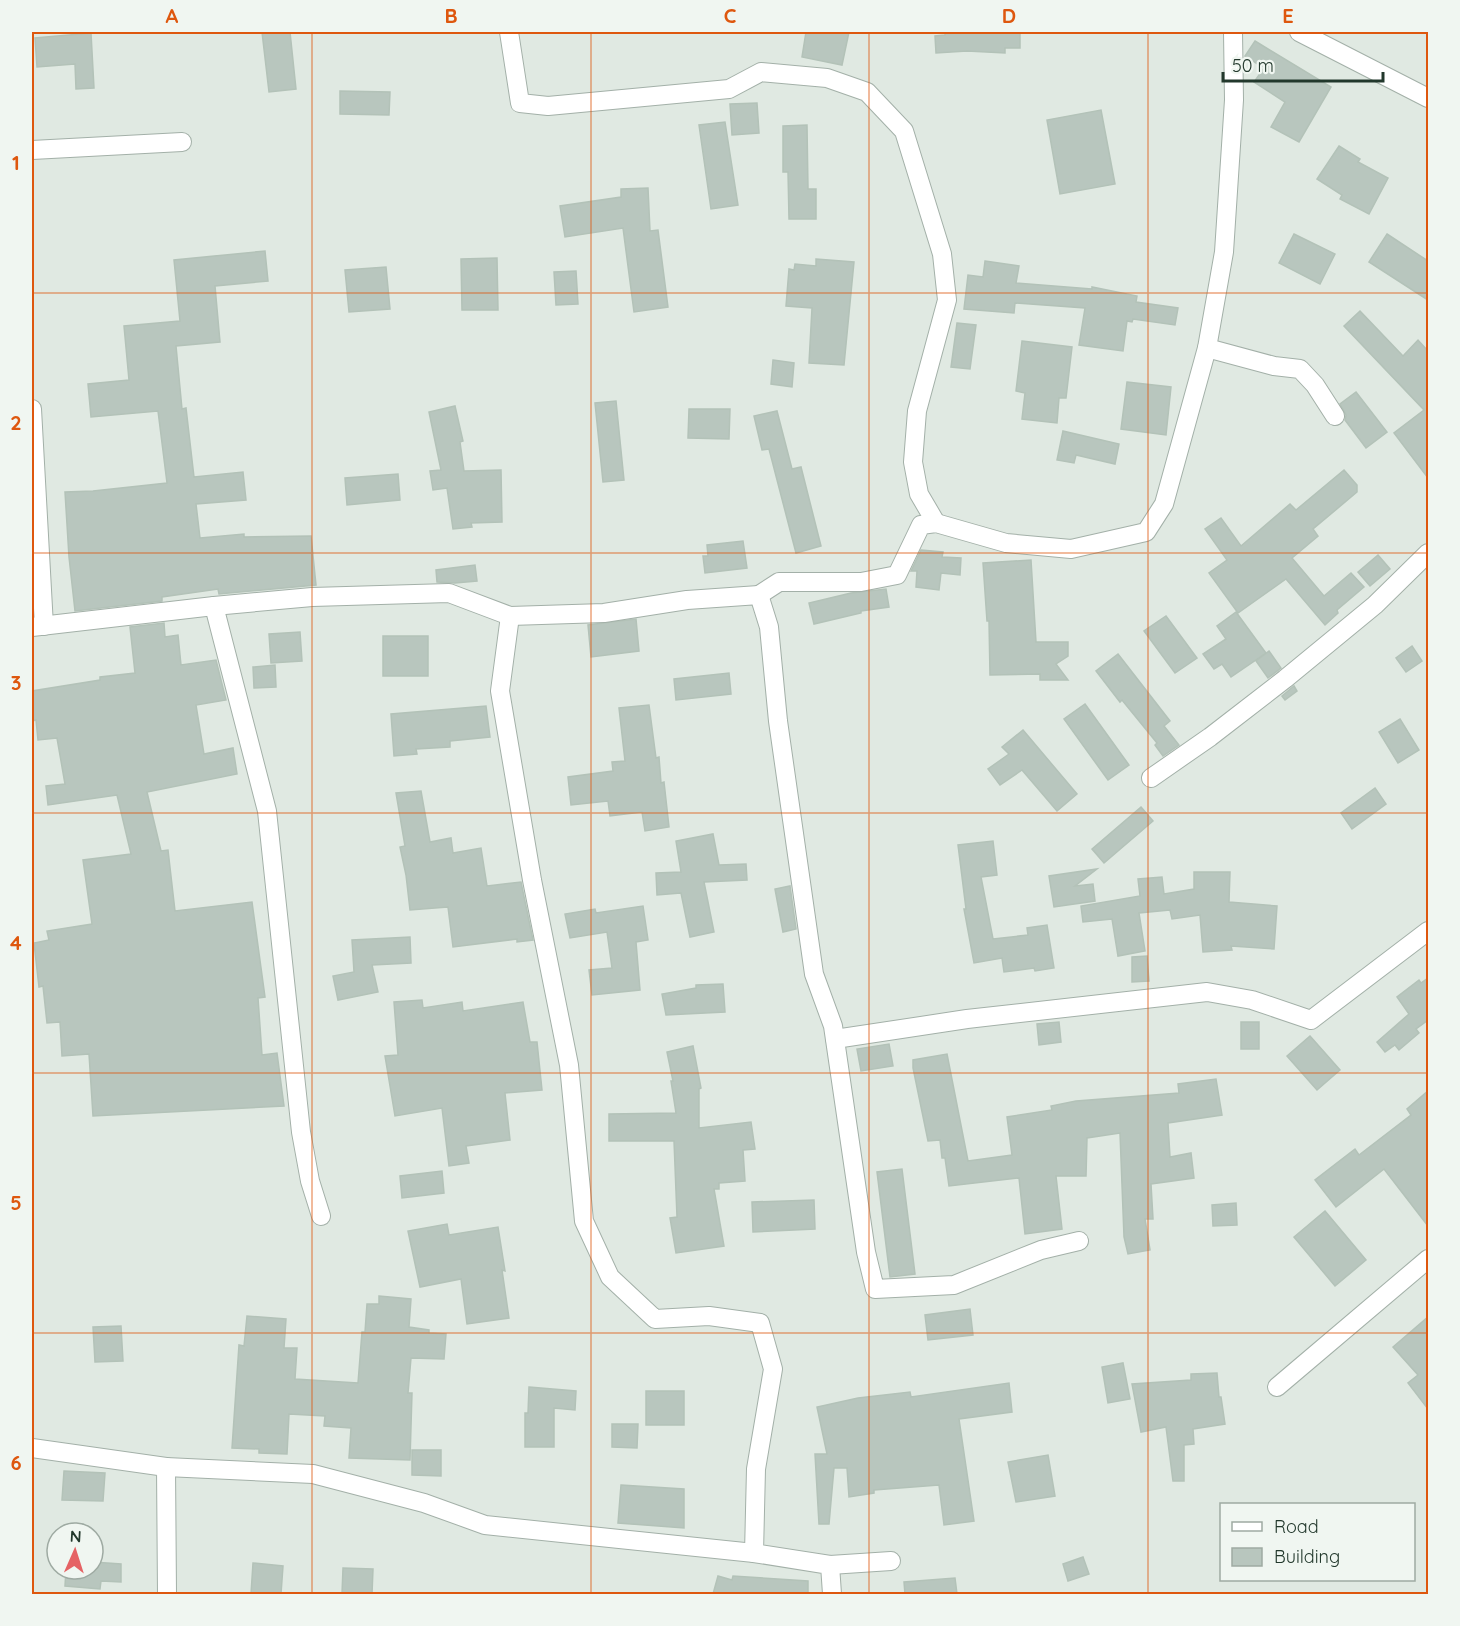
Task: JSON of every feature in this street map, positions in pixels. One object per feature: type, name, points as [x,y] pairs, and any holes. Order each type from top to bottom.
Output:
[{"type":"street","points":[[509,32],[520,103],[548,106],[729,89],[761,72],[827,78],[867,92],[904,131],[942,254],[947,300],[917,411],[913,462],[919,494],[936,523]]},
{"type":"street","points":[[32,409],[38,626],[312,597],[449,593],[510,616],[604,613],[687,600],[759,595],[779,582],[861,582],[897,575],[921,525],[936,523],[1006,543],[1071,549],[1146,532],[1164,504],[1207,348],[1224,252],[1234,100],[1233,32]]},
{"type":"street","points":[[1299,32],[1428,98]]},
{"type":"street","points":[[32,150],[182,141]]},
{"type":"street","points":[[1207,348],[1274,366],[1300,369],[1315,385],[1335,416]]},
{"type":"street","points":[[1151,778],[1210,737],[1294,672],[1375,605],[1428,553]]},
{"type":"street","points":[[759,595],[769,627],[778,721],[814,974],[833,1026],[866,1252],[875,1289],[954,1285],[1041,1250],[1079,1241]]},
{"type":"street","points":[[214,606],[267,811],[301,1132],[310,1181],[321,1216]]},
{"type":"street","points":[[510,616],[500,691],[532,880],[569,1065],[584,1221],[609,1277],[655,1319],[709,1316],[760,1323],[773,1369],[756,1469],[754,1553]]},
{"type":"street","points":[[835,1039],[967,1019],[1207,992],[1252,1000],[1311,1020],[1428,931]]},
{"type":"street","points":[[1277,1387],[1428,1259]]},
{"type":"street","points":[[32,1448],[166,1467],[313,1474],[424,1503],[485,1525],[754,1553],[830,1565],[891,1561]]},
{"type":"street","points":[[166,1467],[167,1594]]},
{"type":"street","points":[[830,1565],[832,1594]]},
{"type":"building","points":[[262,32],[290,32],[296,89],[269,92]]},
{"type":"building","points":[[806,32],[849,32],[842,65],[802,57]]},
{"type":"building","points":[[945,32],[1020,32],[1020,48],[1005,48],[1005,53],[967,51],[936,53],[935,36],[945,35]]},
{"type":"building","points":[[91,33],[94,88],[76,89],[75,64],[37,67],[35,38]]},
{"type":"building","points":[[1255,41],[1331,87],[1299,142],[1271,127],[1285,102],[1254,82],[1264,68],[1245,56]]},
{"type":"building","points":[[340,91],[390,92],[389,115],[340,114]]},
{"type":"building","points":[[757,103],[759,133],[732,135],[730,104]]},
{"type":"building","points":[[1101,110],[1115,184],[1060,194],[1047,120]]},
{"type":"building","points":[[725,122],[738,205],[711,209],[699,125]]},
{"type":"building","points":[[807,125],[808,189],[816,189],[816,219],[789,219],[788,172],[783,172],[783,126]]},
{"type":"building","points":[[1339,146],[1360,159],[1358,162],[1388,178],[1369,214],[1340,199],[1342,195],[1317,179]]},
{"type":"building","points":[[648,188],[650,231],[658,230],[668,307],[634,312],[623,228],[565,237],[560,206],[621,197],[621,189]]},
{"type":"building","points":[[1294,234],[1335,254],[1320,284],[1279,263]]},
{"type":"building","points":[[1387,234],[1428,261],[1428,300],[1369,262]]},
{"type":"building","points":[[265,251],[268,281],[215,286],[220,342],[176,346],[182,409],[186,408],[194,477],[243,472],[246,500],[196,504],[200,538],[244,534],[244,537],[311,536],[316,585],[219,594],[218,589],[162,597],[162,601],[75,611],[65,492],[167,483],[158,411],[91,417],[88,384],[129,380],[124,326],[180,321],[174,260]]},
{"type":"building","points":[[497,258],[498,310],[462,310],[461,259]]},
{"type":"building","points":[[816,259],[854,262],[844,365],[809,363],[812,308],[786,306],[789,269],[794,270],[795,264],[816,266]]},
{"type":"building","points":[[985,261],[1019,266],[1016,283],[1092,289],[1092,287],[1137,296],[1136,302],[1178,308],[1175,325],[1133,319],[1132,322],[1127,321],[1123,351],[1079,345],[1085,308],[1015,303],[1014,313],[964,309],[968,275],[983,277]]},
{"type":"building","points":[[386,267],[390,309],[349,312],[345,270]]},
{"type":"building","points":[[576,271],[578,304],[556,305],[554,272]]},
{"type":"building","points":[[1360,311],[1403,356],[1418,340],[1428,351],[1428,478],[1394,433],[1424,410],[1344,326]]},
{"type":"building","points":[[957,323],[976,325],[970,369],[951,367]]},
{"type":"building","points":[[1022,341],[1072,347],[1066,398],[1059,398],[1057,423],[1022,419],[1025,393],[1016,391]]},
{"type":"building","points":[[773,360],[794,363],[792,387],[771,384]]},
{"type":"building","points":[[1127,382],[1171,387],[1166,435],[1121,429]]},
{"type":"building","points":[[1356,392],[1387,432],[1366,448],[1345,420],[1346,415],[1340,404]]},
{"type":"building","points":[[616,401],[624,480],[603,482],[595,403]]},
{"type":"building","points":[[455,406],[463,441],[460,442],[464,471],[501,470],[502,522],[471,523],[472,527],[453,529],[447,488],[433,490],[430,471],[441,470],[429,412]]},
{"type":"building","points":[[689,409],[730,409],[729,439],[688,438]]},
{"type":"building","points":[[777,411],[792,469],[801,467],[821,546],[796,553],[769,449],[762,450],[754,416]]},
{"type":"building","points":[[1063,431],[1119,444],[1115,464],[1076,455],[1074,463],[1057,460]]},
{"type":"building","points":[[1344,470],[1357,485],[1357,492],[1313,529],[1318,536],[1292,558],[1324,596],[1351,573],[1364,587],[1337,610],[1338,613],[1325,625],[1286,579],[1238,613],[1209,573],[1227,560],[1205,529],[1221,518],[1241,546],[1290,504],[1296,510]]},
{"type":"building","points":[[398,474],[400,500],[347,505],[345,478]]},
{"type":"building","points":[[743,541],[747,568],[705,573],[703,556],[708,556],[707,545]]},
{"type":"building","points":[[921,550],[943,552],[942,557],[961,558],[960,575],[941,573],[939,590],[916,587],[917,571],[911,571]]},
{"type":"building","points":[[1378,555],[1390,569],[1370,586],[1358,572]]},
{"type":"building","points":[[1031,560],[1036,642],[1068,642],[1068,656],[1056,664],[1068,680],[1040,680],[1040,674],[990,675],[989,621],[987,621],[983,563]]},
{"type":"building","points":[[475,565],[477,581],[437,582],[436,570]]},
{"type":"building","points":[[886,589],[889,607],[861,611],[861,613],[814,624],[809,603],[851,593]]},
{"type":"building","points":[[1236,612],[1266,653],[1231,677],[1222,664],[1214,669],[1203,654],[1226,639],[1217,626]]},
{"type":"building","points":[[1166,616],[1197,658],[1175,673],[1144,631]]},
{"type":"building","points":[[636,619],[639,651],[591,657],[588,625]]},
{"type":"building","points":[[164,623],[165,637],[178,635],[181,665],[216,660],[226,700],[196,705],[204,754],[233,748],[237,774],[147,792],[161,851],[168,850],[175,911],[252,902],[265,997],[258,998],[262,1055],[277,1053],[284,1106],[93,1116],[89,1054],[62,1056],[60,1022],[47,1023],[43,986],[39,987],[34,943],[49,940],[47,931],[92,924],[83,860],[131,854],[117,795],[48,805],[46,786],[65,784],[57,738],[38,740],[36,720],[32,721],[32,691],[100,680],[100,677],[135,673],[130,627]]},
{"type":"building","points":[[300,632],[302,661],[271,663],[269,634]]},
{"type":"building","points":[[383,636],[428,636],[428,676],[383,676]]},
{"type":"building","points":[[1412,646],[1422,661],[1406,672],[1396,658]]},
{"type":"building","points":[[1269,651],[1281,668],[1268,678],[1256,661]]},
{"type":"building","points":[[1118,654],[1170,721],[1164,726],[1179,745],[1163,756],[1155,745],[1157,743],[1096,671]]},
{"type":"building","points":[[275,665],[276,687],[254,688],[253,667]]},
{"type":"building","points":[[729,673],[731,694],[676,700],[674,679]]},
{"type":"building","points":[[1294,686],[1297,691],[1285,700],[1282,696]]},
{"type":"building","points":[[1085,704],[1129,765],[1108,780],[1064,719]]},
{"type":"building","points":[[649,705],[656,758],[659,757],[661,783],[664,782],[669,827],[645,831],[642,812],[610,816],[608,801],[571,805],[568,777],[613,771],[612,762],[625,761],[619,708]]},
{"type":"building","points":[[486,706],[490,737],[450,741],[450,747],[416,749],[417,754],[394,756],[391,714]]},
{"type":"building","points":[[1400,719],[1419,750],[1398,763],[1379,732]]},
{"type":"building","points":[[1023,730],[1077,794],[1057,811],[1022,770],[1000,785],[988,769],[1009,754],[1002,747]]},
{"type":"building","points":[[1375,788],[1386,804],[1352,829],[1341,813]]},
{"type":"building","points":[[421,791],[430,842],[451,838],[453,853],[481,848],[487,886],[521,882],[533,940],[517,942],[517,939],[453,947],[448,907],[410,910],[400,847],[405,846],[396,793]]},
{"type":"building","points":[[1141,807],[1153,821],[1104,863],[1092,849]]},
{"type":"building","points":[[713,834],[719,865],[746,864],[747,880],[704,882],[714,932],[690,937],[681,893],[657,895],[656,873],[681,872],[676,841]]},
{"type":"building","points":[[993,841],[997,875],[981,877],[993,939],[1028,935],[1027,928],[1047,925],[1054,968],[1004,972],[1002,958],[974,963],[964,909],[966,909],[958,845]]},
{"type":"building","points":[[1097,869],[1075,886],[1093,884],[1095,901],[1054,907],[1049,876]]},
{"type":"building","points":[[1194,872],[1230,872],[1229,902],[1277,906],[1274,949],[1231,946],[1232,950],[1203,952],[1200,915],[1172,919],[1170,910],[1139,913],[1145,951],[1118,956],[1112,919],[1083,922],[1081,906],[1140,896],[1138,879],[1162,877],[1164,894],[1194,889]]},
{"type":"building","points":[[790,886],[796,929],[783,932],[775,889]]},
{"type":"building","points":[[643,906],[648,940],[636,942],[640,990],[592,995],[589,970],[612,968],[607,932],[570,938],[565,914],[595,909],[596,913]]},
{"type":"building","points":[[410,937],[411,963],[372,965],[378,992],[338,1000],[333,976],[354,972],[352,940]]},
{"type":"building","points":[[1147,956],[1149,981],[1132,982],[1132,957]]},
{"type":"building","points":[[1428,978],[1428,1020],[1416,1029],[1419,1033],[1399,1050],[1395,1045],[1385,1052],[1377,1042],[1409,1014],[1397,997],[1419,980],[1421,983]]},
{"type":"building","points":[[723,984],[725,1012],[666,1015],[662,994],[696,988],[696,985]]},
{"type":"building","points":[[422,1000],[423,1008],[462,1002],[463,1011],[523,1002],[530,1042],[537,1042],[542,1090],[505,1093],[510,1140],[466,1146],[469,1163],[449,1166],[442,1108],[395,1116],[385,1056],[398,1055],[394,1002]]},
{"type":"building","points":[[1059,1022],[1061,1042],[1039,1045],[1037,1024]]},
{"type":"building","points":[[1241,1022],[1259,1022],[1259,1049],[1241,1049]]},
{"type":"building","points":[[1310,1036],[1340,1070],[1317,1090],[1287,1056]]},
{"type":"building","points":[[889,1044],[893,1066],[861,1071],[857,1049]]},
{"type":"building","points":[[693,1046],[701,1088],[699,1089],[699,1128],[751,1122],[755,1149],[743,1150],[745,1181],[719,1183],[719,1189],[714,1189],[724,1246],[676,1253],[670,1218],[677,1217],[674,1141],[609,1141],[609,1114],[676,1113],[667,1052]]},
{"type":"building","points":[[947,1054],[968,1161],[1012,1155],[1007,1117],[1052,1110],[1051,1106],[1076,1101],[1179,1093],[1178,1084],[1216,1079],[1222,1115],[1168,1123],[1170,1157],[1191,1153],[1194,1178],[1151,1184],[1153,1219],[1145,1219],[1150,1250],[1128,1254],[1124,1237],[1120,1133],[1087,1138],[1086,1176],[1056,1176],[1062,1229],[1025,1234],[1019,1178],[949,1186],[940,1140],[928,1141],[913,1068],[913,1060]]},
{"type":"building","points":[[1428,1091],[1428,1226],[1384,1169],[1336,1207],[1315,1180],[1355,1149],[1359,1155],[1411,1115],[1407,1109]]},
{"type":"building","points":[[902,1169],[915,1274],[890,1277],[877,1172]]},
{"type":"building","points":[[442,1171],[444,1193],[402,1198],[400,1176]]},
{"type":"building","points":[[814,1200],[815,1229],[753,1232],[752,1202]]},
{"type":"building","points":[[1236,1203],[1237,1225],[1213,1226],[1212,1205]]},
{"type":"building","points":[[1325,1211],[1366,1260],[1335,1286],[1294,1237]]},
{"type":"building","points":[[447,1224],[449,1235],[498,1227],[509,1318],[467,1324],[461,1279],[420,1287],[408,1231]]},
{"type":"building","points":[[379,1296],[411,1299],[409,1327],[429,1330],[429,1333],[446,1334],[444,1359],[411,1358],[408,1393],[412,1393],[410,1460],[349,1458],[351,1428],[324,1426],[325,1416],[289,1414],[287,1454],[259,1453],[259,1449],[232,1448],[239,1345],[244,1346],[247,1316],[286,1319],[284,1348],[297,1348],[295,1379],[358,1383],[367,1304],[379,1304]]},
{"type":"building","points":[[970,1309],[973,1335],[928,1340],[925,1315]]},
{"type":"building","points":[[1428,1317],[1428,1409],[1408,1383],[1418,1375],[1393,1347]]},
{"type":"building","points":[[121,1326],[123,1361],[95,1362],[93,1327]]},
{"type":"building","points":[[1123,1363],[1130,1399],[1108,1403],[1102,1367]]},
{"type":"building","points":[[1217,1373],[1225,1424],[1193,1429],[1194,1444],[1184,1445],[1184,1481],[1173,1481],[1166,1427],[1141,1432],[1132,1384],[1191,1380],[1191,1374]]},
{"type":"building","points":[[1009,1383],[1012,1412],[959,1419],[974,1521],[944,1525],[939,1485],[874,1490],[874,1493],[849,1497],[847,1468],[834,1468],[829,1524],[819,1524],[815,1454],[827,1454],[817,1407],[858,1398],[910,1392],[911,1397]]},
{"type":"building","points":[[529,1387],[576,1391],[575,1410],[554,1408],[554,1447],[525,1447],[525,1413],[528,1413]]},
{"type":"building","points":[[646,1391],[684,1391],[684,1425],[646,1425]]},
{"type":"building","points":[[612,1424],[638,1424],[637,1448],[612,1447]]},
{"type":"building","points":[[412,1450],[441,1450],[441,1476],[412,1475]]},
{"type":"building","points":[[1048,1455],[1055,1496],[1016,1502],[1008,1462]]},
{"type":"building","points":[[64,1471],[105,1473],[103,1501],[62,1500]]},
{"type":"building","points":[[621,1485],[684,1489],[684,1528],[618,1523]]},
{"type":"building","points":[[1083,1557],[1089,1574],[1068,1581],[1063,1564]]},
{"type":"building","points":[[105,1563],[121,1564],[121,1582],[101,1581],[105,1581]]},
{"type":"building","points":[[253,1563],[283,1566],[281,1594],[251,1594]]},
{"type":"building","points":[[343,1568],[373,1569],[372,1594],[342,1594]]},
{"type":"building","points":[[718,1576],[732,1580],[733,1576],[808,1581],[808,1594],[713,1594]]},
{"type":"building","points":[[955,1578],[957,1594],[905,1594],[904,1582]]},
{"type":"building","points":[[65,1581],[101,1581],[100,1589],[65,1586]]}]
